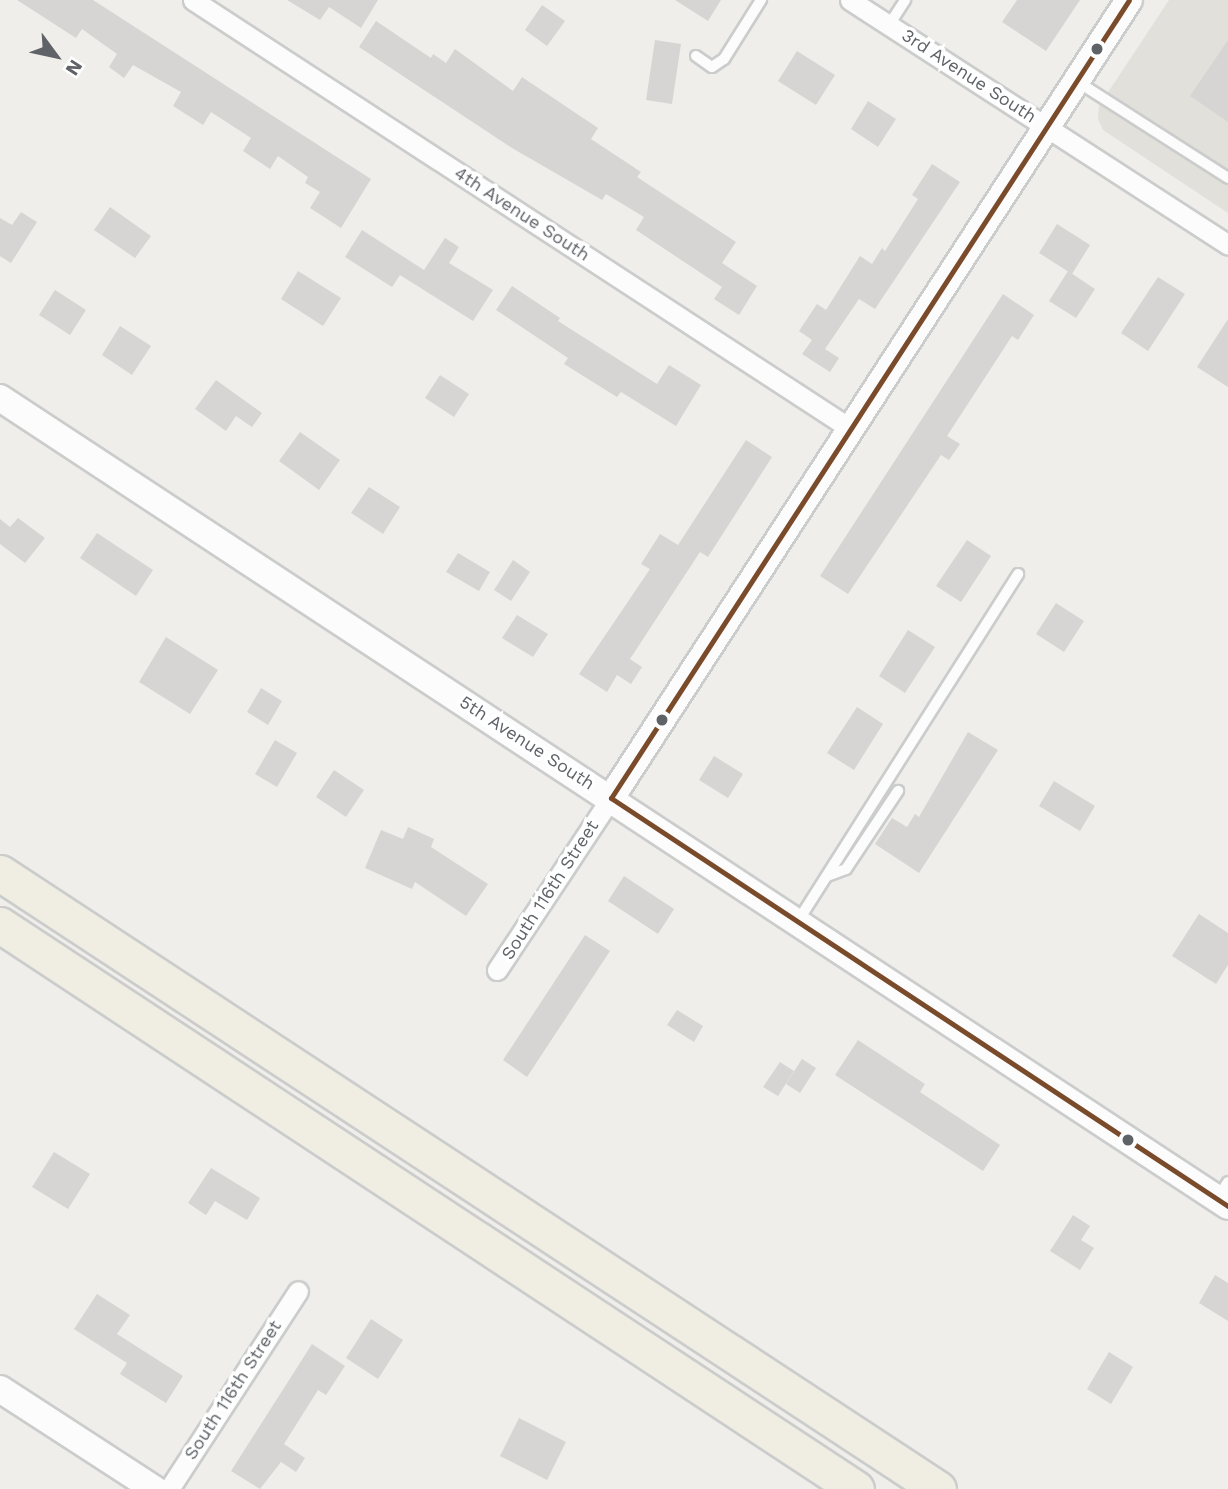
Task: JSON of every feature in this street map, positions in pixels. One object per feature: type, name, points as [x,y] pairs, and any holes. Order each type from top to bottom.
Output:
[{"type":"highway","points":[[0,873],[938,1489]]},
{"type":"highway","points":[[0,925],[856,1489]]},
{"type":"street","name":"4th Avenue South","points":[[193,0],[851,429]]},
{"type":"street","name":"3rd Avenue South","points":[[850,0],[1228,245]]},
{"type":"street","name":"South 116th Street","points":[[497,970],[1129,0]]},
{"type":"street","name":"5th Avenue South","points":[[0,398],[797,921],[1224,1196]]},
{"type":"street","name":"South 116th Street","points":[[169,1489],[298,1291]]},
{"type":"street","points":[[0,1389],[153,1489]]},
{"type":"lane","points":[[696,56],[712,67],[724,59],[761,0]]},
{"type":"lane","points":[[889,25],[905,0]]},
{"type":"lane","points":[[1076,80],[1228,178]]},
{"type":"lane","points":[[797,921],[1018,574]]},
{"type":"lane","points":[[826,877],[846,869],[898,791]]},
{"type":"shaded area","points":[[1169,0],[1228,0],[1228,213],[1103,130],[1098,119],[1099,106]]},
{"type":"building","points":[[17,0],[93,0],[371,179],[341,228],[310,208],[320,192],[305,183],[308,177],[278,156],[270,169],[243,151],[251,138],[211,112],[203,125],[173,106],[181,92],[133,65],[124,78],[109,67],[117,54],[82,29],[76,38]]},
{"type":"building","points":[[287,0],[378,0],[361,28],[329,7],[320,20]]},
{"type":"building","points":[[675,0],[721,0],[708,21]]},
{"type":"building","points":[[1017,0],[1080,0],[1046,51],[1002,22]]},
{"type":"building","points":[[542,5],[565,21],[547,46],[525,30]]},
{"type":"building","points":[[376,21],[431,58],[433,54],[446,63],[455,49],[513,91],[522,77],[598,128],[591,139],[641,172],[637,177],[736,242],[722,263],[757,286],[739,315],[714,299],[722,287],[636,230],[644,217],[606,194],[602,200],[512,148],[359,47]]},
{"type":"building","points":[[655,40],[681,44],[672,104],[646,100]]},
{"type":"building","points":[[1228,40],[1228,122],[1190,96]]},
{"type":"building","points":[[797,51],[835,75],[816,105],[778,81]]},
{"type":"building","points":[[868,101],[896,119],[878,147],[851,129]]},
{"type":"building","points":[[932,164],[960,182],[875,309],[859,299],[825,349],[839,358],[830,372],[802,354],[812,340],[799,331],[817,304],[826,310],[860,256],[872,264],[882,248],[885,251],[918,199],[912,195]]},
{"type":"building","points":[[110,207],[151,236],[135,258],[94,230]]},
{"type":"building","points":[[21,212],[37,222],[11,263],[0,256],[0,218],[12,225]]},
{"type":"building","points":[[1057,224],[1090,245],[1072,274],[1039,253]]},
{"type":"building","points":[[362,230],[424,270],[445,238],[459,247],[449,263],[493,290],[473,321],[400,275],[392,287],[345,257]]},
{"type":"building","points":[[298,271],[341,298],[323,326],[281,299]]},
{"type":"building","points":[[1068,271],[1095,289],[1076,318],[1049,301]]},
{"type":"building","points":[[1158,277],[1185,294],[1148,351],[1121,333]]},
{"type":"building","points":[[512,286],[560,318],[558,321],[657,384],[669,365],[701,385],[676,426],[621,392],[617,397],[564,364],[568,358],[496,310]]},
{"type":"building","points":[[55,290],[86,310],[70,335],[39,315]]},
{"type":"building","points":[[1003,294],[1034,315],[1018,340],[1012,336],[947,436],[960,444],[949,460],[941,455],[848,594],[820,576]]},
{"type":"building","points":[[1228,319],[1228,387],[1197,367]]},
{"type":"building","points":[[120,326],[151,346],[132,375],[102,355]]},
{"type":"building","points":[[440,375],[469,394],[454,417],[425,398]]},
{"type":"building","points":[[216,380],[262,413],[252,427],[236,416],[226,431],[195,409]]},
{"type":"building","points":[[300,432],[340,460],[319,490],[279,461]]},
{"type":"building","points":[[746,440],[772,457],[708,557],[700,552],[630,659],[642,667],[631,684],[617,675],[607,692],[579,674],[650,569],[641,564],[660,534],[678,545]]},
{"type":"building","points":[[369,487],[400,507],[383,534],[351,513]]},
{"type":"building","points":[[18,518],[45,538],[25,563],[0,544],[0,519],[10,527]]},
{"type":"building","points":[[97,533],[153,570],[136,596],[80,558]]},
{"type":"building","points":[[967,540],[991,556],[961,602],[936,586]]},
{"type":"building","points":[[458,553],[490,572],[479,591],[446,572]]},
{"type":"building","points":[[513,560],[530,572],[511,601],[494,590]]},
{"type":"building","points":[[1056,603],[1084,621],[1064,652],[1036,634]]},
{"type":"building","points":[[517,615],[548,634],[533,657],[502,638]]},
{"type":"building","points":[[908,630],[935,647],[905,693],[879,676]]},
{"type":"building","points":[[166,637],[218,670],[190,714],[139,682]]},
{"type":"building","points":[[261,688],[282,701],[268,725],[247,712]]},
{"type":"building","points":[[857,707],[883,724],[854,770],[827,753]]},
{"type":"building","points":[[968,732],[998,750],[919,873],[875,844],[892,818],[907,827],[915,814],[919,817]]},
{"type":"building","points":[[275,740],[297,753],[277,787],[255,774]]},
{"type":"building","points":[[714,756],[743,774],[728,798],[699,780]]},
{"type":"building","points":[[334,770],[364,790],[346,817],[316,797]]},
{"type":"building","points":[[1054,781],[1095,806],[1080,831],[1039,806]]},
{"type":"building","points":[[408,827],[434,839],[431,847],[488,884],[466,916],[415,882],[412,889],[365,868],[381,830],[403,839]]},
{"type":"building","points":[[624,876],[674,909],[658,934],[608,901]]},
{"type":"building","points":[[1199,914],[1228,933],[1228,965],[1216,984],[1172,956]]},
{"type":"building","points":[[585,935],[610,951],[527,1077],[503,1060]]},
{"type":"building","points":[[677,1010],[703,1026],[694,1042],[667,1025]]},
{"type":"building","points":[[858,1040],[925,1084],[920,1092],[1000,1145],[983,1171],[835,1075]]},
{"type":"building","points":[[802,1059],[816,1068],[800,1093],[786,1084]]},
{"type":"building","points":[[780,1062],[794,1071],[778,1096],[763,1087]]},
{"type":"building","points":[[54,1152],[90,1174],[68,1209],[32,1187]]},
{"type":"building","points":[[211,1168],[260,1198],[247,1220],[215,1201],[206,1215],[188,1203]]},
{"type":"building","points":[[1073,1215],[1090,1226],[1081,1240],[1094,1248],[1080,1270],[1050,1251]]},
{"type":"building","points":[[1215,1275],[1228,1283],[1228,1321],[1199,1303]]},
{"type":"building","points":[[97,1294],[130,1315],[117,1334],[183,1376],[166,1403],[120,1374],[127,1363],[74,1329]]},
{"type":"building","points":[[371,1319],[403,1340],[378,1379],[346,1358]]},
{"type":"building","points":[[312,1344],[345,1366],[326,1395],[318,1390],[284,1444],[305,1458],[296,1472],[281,1462],[260,1489],[231,1471]]},
{"type":"building","points":[[1109,1352],[1133,1367],[1111,1404],[1087,1389]]},
{"type":"building","points":[[519,1418],[566,1442],[547,1480],[500,1456]]},
{"type":"transit line","points":[[611,798],[1129,0]]},
{"type":"transit line","points":[[611,798],[1228,1206]]}]
